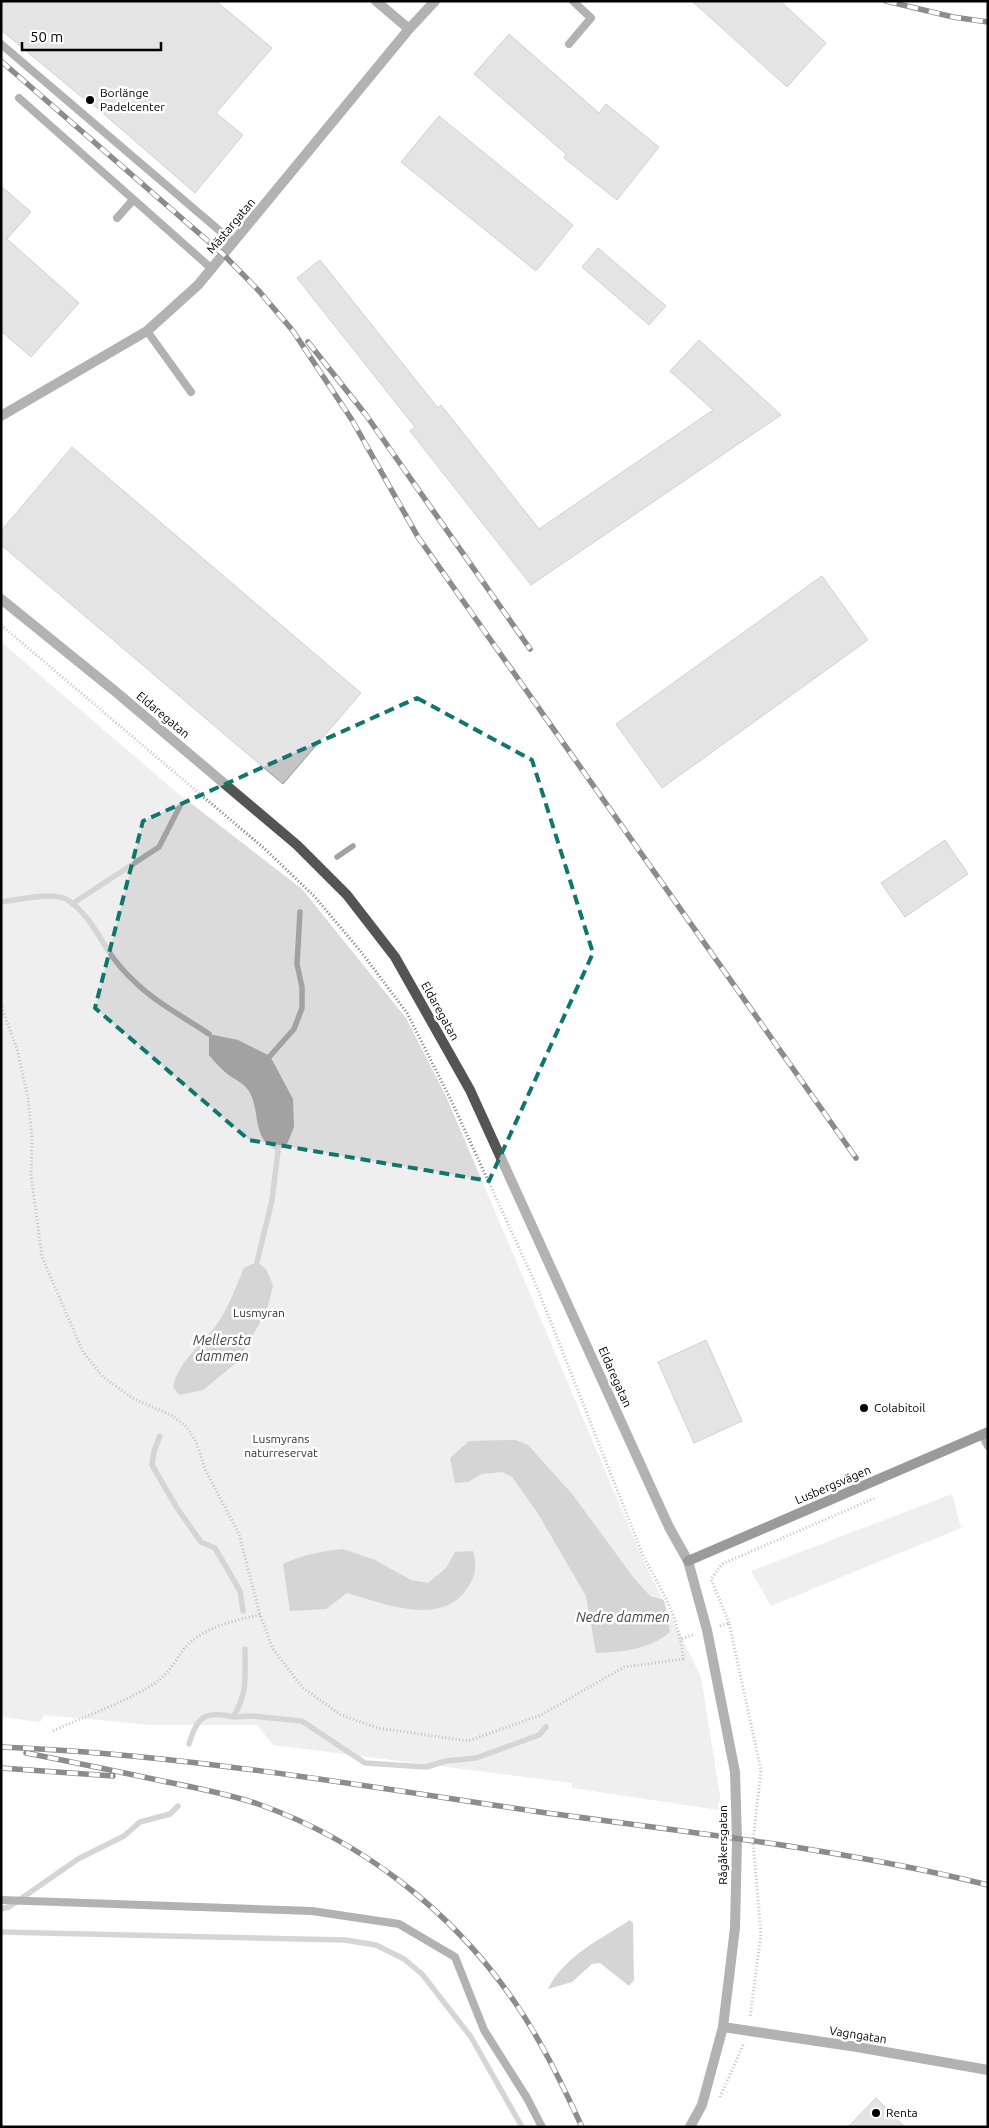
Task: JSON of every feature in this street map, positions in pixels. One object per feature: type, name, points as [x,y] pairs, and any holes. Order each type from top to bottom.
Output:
[{"type":"street","points":[[376,1],[409,30]]},
{"type":"street","name":"Mästargatan","points":[[1,416],[147,331],[198,285],[435,1]]},
{"type":"street","name":"Eldaregatan","points":[[1,599],[116,692],[297,845],[347,895],[396,957],[470,1090],[669,1527],[688,1561]]},
{"type":"street","name":"Lusbergsvägen","points":[[688,1561],[985,1434]]},
{"type":"street","name":"Rågåkersgatan","points":[[688,1561],[707,1630],[735,1772],[737,1840],[735,1928],[723,2027],[702,2105],[690,2127]]},
{"type":"street","name":"Vagngatan","points":[[723,2027],[857,2047],[988,2070]]},
{"type":"lane","points":[[569,44],[591,18],[573,1]]},
{"type":"lane","points":[[1,44],[234,243]]},
{"type":"lane","points":[[19,98],[212,269]]},
{"type":"lane","points":[[117,218],[133,200]]},
{"type":"lane","points":[[147,331],[191,392]]},
{"type":"lane","points":[[985,1434],[988,1446]]},
{"type":"lane","points":[[1,1900],[312,1911],[398,1924],[455,1957],[484,2030],[527,2098],[542,2127]]},
{"type":"path","points":[[1,625],[266,850],[321,904],[362,953],[407,1013],[451,1100],[537,1287],[644,1558],[664,1593],[682,1639],[683,1659],[624,1667],[541,1715],[468,1742],[378,1728],[341,1715],[302,1687],[273,1650],[260,1615],[239,1534],[205,1469],[196,1442],[187,1428],[171,1414],[134,1399],[104,1377],[83,1352],[42,1257],[30,1175],[32,1138],[28,1098],[18,1048],[1,1005]]},
{"type":"path","points":[[729,1623],[711,1579],[722,1564],[878,1497]]},
{"type":"path","points":[[53,1731],[87,1715],[105,1710],[156,1683],[195,1638],[218,1627],[244,1618],[260,1615]]},
{"type":"highlighted area","points":[[417,698],[532,760],[593,953],[489,1181],[249,1140],[95,1008],[143,821]]},
{"type":"green space","name":"Lusmyran","points":[[1,642],[175,791],[302,889],[406,1018],[446,1096],[644,1562],[701,1677],[721,1802],[718,1802],[719,1810],[572,1788],[572,1783],[273,1745],[257,1725],[152,1725],[44,1715],[40,1722],[1,1717]]},
{"type":"green space","points":[[952,1494],[961,1528],[771,1606],[751,1571]]},
{"type":"water","points":[[209,1034],[238,1040],[270,1056],[293,1099],[294,1127],[287,1144],[278,1151],[269,1146],[260,1132],[253,1099],[249,1091],[244,1085],[223,1070],[209,1055]]},
{"type":"water","name":"Mellersta dammen","points":[[257,1262],[266,1269],[273,1285],[267,1311],[236,1363],[203,1390],[179,1395],[173,1387],[180,1369],[217,1324],[229,1304],[244,1268]]},
{"type":"water","name":"Nedre dammen","points":[[515,1440],[528,1445],[573,1495],[633,1577],[650,1596],[664,1600],[670,1632],[653,1643],[635,1649],[596,1653],[586,1596],[537,1512],[512,1477],[502,1472],[482,1474],[468,1482],[455,1483],[450,1458],[469,1441]]},
{"type":"water","points":[[343,1549],[375,1560],[411,1580],[428,1583],[446,1568],[455,1552],[473,1551],[475,1571],[472,1581],[466,1590],[455,1601],[441,1607],[426,1610],[410,1609],[347,1593],[326,1609],[290,1611],[283,1564],[312,1554]]},
{"type":"water","points":[[630,1920],[633,1923],[634,1980],[629,1986],[600,1963],[592,1964],[572,1982],[548,1989],[563,1967],[573,1958]]},
{"type":"building","points":[[1,1],[216,1],[272,48],[216,113],[243,135],[195,193],[90,102],[1,30]]},
{"type":"building","points":[[692,1],[780,1],[826,43],[787,87]]},
{"type":"building","points":[[509,34],[599,113],[606,104],[659,147],[617,200],[564,158],[566,154],[474,74]]},
{"type":"building","points":[[439,116],[573,225],[536,271],[401,162]]},
{"type":"building","points":[[1,186],[31,212],[7,239],[79,303],[31,357],[1,331]]},
{"type":"building","points":[[598,248],[666,306],[649,325],[582,267]]},
{"type":"building","points":[[320,260],[438,408],[441,405],[539,529],[713,410],[670,371],[699,340],[781,415],[531,585],[410,431],[415,427],[297,278]]},
{"type":"building","points":[[72,447],[361,693],[283,784],[1,545],[1,531]]},
{"type":"building","points":[[822,576],[868,640],[662,788],[616,724]]},
{"type":"building","points":[[945,840],[968,874],[905,917],[881,883]]},
{"type":"building","points":[[706,1340],[742,1421],[694,1443],[658,1362]]},
{"type":"building","name":"Renta","points":[[876,2098],[905,2127],[848,2127]]},
{"type":"waterway","points":[[72,904],[159,847],[181,804]]},
{"type":"waterway","points":[[337,857],[353,846]]},
{"type":"waterway","points":[[1,902],[43,896],[66,899],[85,916],[112,956],[131,978],[161,1003],[209,1034]]},
{"type":"waterway","points":[[270,1056],[294,1029],[302,1008],[302,987],[297,964],[300,912]]},
{"type":"waterway","points":[[257,1262],[272,1200],[278,1151]]},
{"type":"waterway","points":[[160,1436],[154,1451],[152,1465],[177,1508],[201,1542],[215,1548],[240,1591],[243,1611]]},
{"type":"waterway","points":[[189,1744],[195,1727],[203,1718],[215,1714],[233,1717],[243,1692],[245,1649]]},
{"type":"waterway","points":[[233,1717],[251,1716],[302,1721],[365,1763],[426,1767],[446,1761],[476,1758],[539,1735],[546,1727]]},
{"type":"waterway","points":[[1,1909],[9,1907],[78,1859],[124,1836],[140,1822],[170,1814],[178,1806]]},
{"type":"waterway","points":[[1,1932],[345,1940],[376,1945],[404,1959],[422,1974],[471,2037],[522,2127]]},
{"type":"railway","points":[[886,1],[953,17],[988,22]]},
{"type":"railway","points":[[1,61],[224,255],[259,291],[293,331],[352,420],[418,537],[856,1158]]},
{"type":"railway","points":[[308,342],[366,415],[530,649]]},
{"type":"railway","points":[[1,1747],[135,1756],[335,1781],[819,1851],[932,1872],[988,1885]]},
{"type":"railway","points":[[26,1753],[247,1800],[296,1819],[368,1859],[433,1908],[489,1968],[514,2001],[533,2031],[582,2127]]},
{"type":"railway","points":[[1,1768],[113,1776]]},
{"type":"place","name":"Borlänge Padelcenter","points":[[90,100]]},
{"type":"place","name":"Colabitoil","points":[[864,1408]]},
{"type":"place","name":"Renta","points":[[876,2113]]},
{"type":"park label","name":"Lusmyrans naturreservat","points":[[281,1446]]}]
